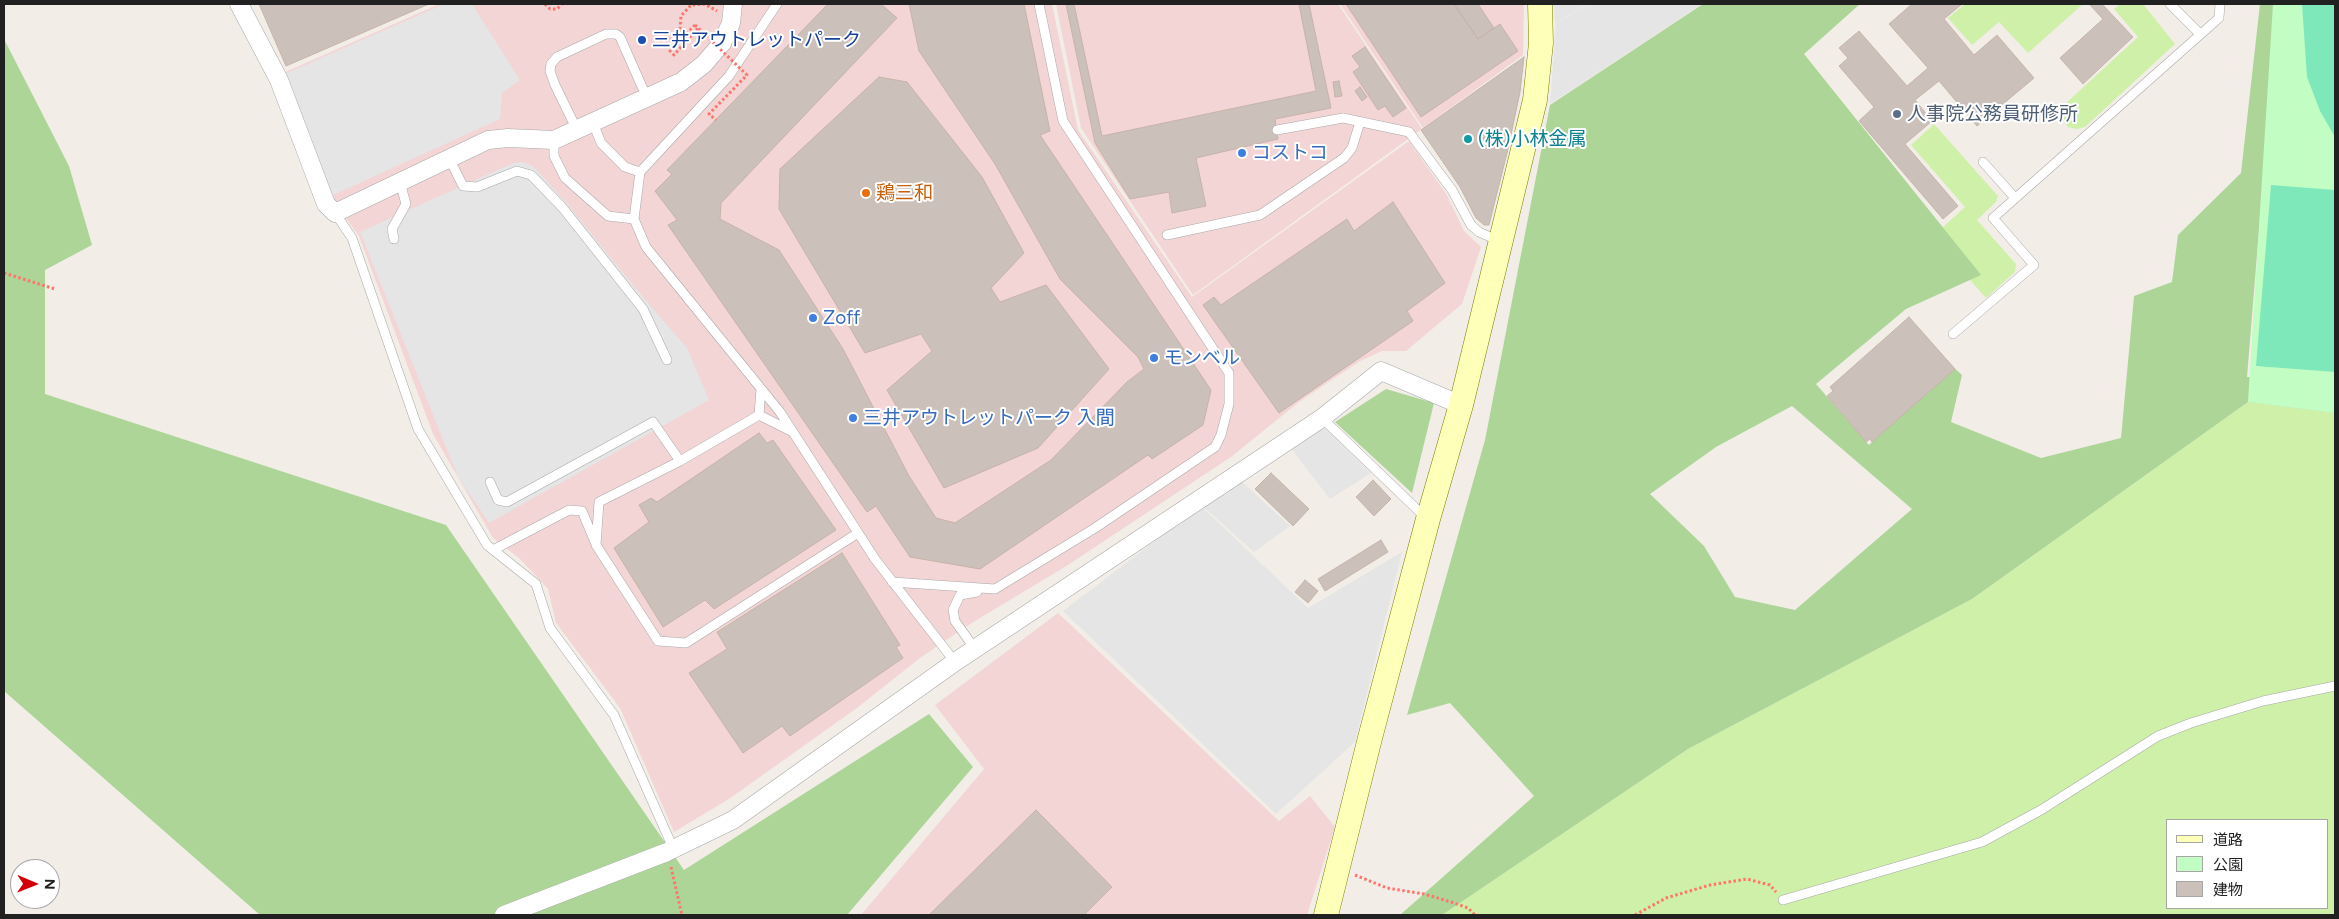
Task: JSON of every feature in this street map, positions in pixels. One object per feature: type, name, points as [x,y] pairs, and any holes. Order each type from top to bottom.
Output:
[{"type":"street","points":[[238,4],[279,80],[326,204],[335,213],[449,158],[496,138],[554,140],[681,82],[704,64],[722,43],[731,23],[727,8]]},
{"type":"street","points":[[1326,915],[1428,520],[1461,405],[1499,241],[1535,100],[1541,43],[1540,4]]},
{"type":"street","points":[[504,915],[670,850],[733,820],[954,662],[1322,418],[1381,372],[1461,405]]},
{"type":"lane","points":[[777,4],[729,76],[640,172],[634,219],[646,247],[761,389],[793,432],[892,582],[954,662]]},
{"type":"lane","points":[[975,648],[955,621],[953,610],[960,594],[995,589],[1096,528],[1215,447],[1221,435],[1229,404],[1229,373],[1063,121],[1040,4]]},
{"type":"lane","points":[[2170,4],[2200,34]]},
{"type":"lane","points":[[1953,334],[2034,265],[1993,218],[2219,18],[2220,4]]},
{"type":"lane","points":[[577,130],[554,85],[550,71],[551,64],[557,57],[606,34],[616,34],[620,37],[647,98]]},
{"type":"lane","points":[[1276,130],[1342,118],[1409,132],[1452,190],[1471,225],[1478,232],[1499,241]]},
{"type":"lane","points":[[1168,235],[1260,215],[1344,158],[1352,148],[1360,122]]},
{"type":"lane","points":[[593,123],[601,143],[625,167],[640,172]]},
{"type":"lane","points":[[554,140],[554,156],[565,178],[608,216],[634,219]]},
{"type":"lane","points":[[449,158],[463,186],[477,187],[518,171],[531,175],[562,207],[643,309],[667,360]]},
{"type":"lane","points":[[1983,162],[2015,198]]},
{"type":"lane","points":[[394,239],[392,229],[406,204],[400,182]]},
{"type":"lane","points":[[335,213],[352,238],[418,429],[487,545],[536,584],[550,628],[614,715],[670,850]]},
{"type":"lane","points":[[759,415],[761,389]]},
{"type":"lane","points":[[596,545],[599,502],[680,460],[759,415]]},
{"type":"lane","points":[[759,415],[793,432]]},
{"type":"lane","points":[[1322,418],[1428,520]]},
{"type":"lane","points":[[490,482],[498,500],[507,502],[653,422],[680,460]]},
{"type":"lane","points":[[493,550],[569,510],[582,511],[596,545],[658,641],[686,643],[858,533]]},
{"type":"lane","points":[[892,582],[995,589]]},
{"type":"lane","points":[[1783,900],[1982,842],[2041,810],[2158,736],[2191,723],[2263,701],[2335,686]]},
{"type":"path","points":[[545,4],[550,9],[557,9],[562,4]]},
{"type":"path","points":[[660,40],[670,40],[676,36],[680,30],[681,16],[690,4],[705,4],[727,8]]},
{"type":"path","points":[[697,27],[674,55],[670,51],[697,27]]},
{"type":"path","points":[[697,27],[747,75],[709,114],[716,120]]},
{"type":"path","points":[[4,273],[55,289]]},
{"type":"path","points":[[670,850],[682,915]]},
{"type":"path","points":[[1338,868],[1387,888],[1424,894],[1451,902],[1468,908],[1475,915]]},
{"type":"path","points":[[1635,915],[1666,898],[1710,885],[1747,879],[1770,885],[1783,900]]},
{"type":"shaded area","name":"三井アウトレットパーク 入間","points":[[439,4],[1052,4],[1078,130],[1192,297],[1409,141],[1447,195],[1464,231],[1481,247],[1462,304],[1406,351],[1382,351],[1360,361],[1299,402],[1231,457],[1068,565],[967,626],[920,658],[857,708],[729,799],[674,832],[620,708],[556,623],[548,589],[520,559],[493,538],[433,434],[359,236],[329,196],[283,73]]},
{"type":"shaded area","points":[[444,4],[472,4],[520,80],[502,93],[500,119],[331,196],[285,74]]},
{"type":"shaded area","name":"コストコ","points":[[1056,4],[1338,4],[1422,129],[1193,295],[1081,128]]},
{"type":"shaded area","points":[[1340,4],[1524,4],[1523,55],[1423,128]]},
{"type":"shaded area","points":[[1554,4],[1587,4],[1555,24]]},
{"type":"shaded area","points":[[1588,4],[1702,4],[1550,104],[1556,24]]},
{"type":"shaded area","points":[[522,162],[533,166],[564,200],[687,348],[709,400],[489,523],[458,477],[360,232],[511,164]]},
{"type":"shaded area","points":[[1323,426],[1371,473],[1330,499],[1289,446]]},
{"type":"shaded area","points":[[1238,478],[1290,526],[1254,552],[1199,503]]},
{"type":"shaded area","points":[[1201,506],[1308,608],[1402,552],[1355,742],[1276,814],[1063,611]]},
{"type":"shaded area","points":[[1058,613],[1279,821],[1310,796],[1335,827],[1307,915],[861,915],[984,769],[935,705]]},
{"type":"green space","points":[[1703,4],[1860,4],[1804,54],[1981,275],[1906,309],[1816,384],[1869,445],[1951,365],[1962,375],[1951,422],[2041,458],[2121,438],[2134,296],[2172,282],[2178,235],[2241,173],[2260,4],[2294,4],[2263,181],[2247,377],[2335,379],[2335,413],[2248,402],[1972,599],[1688,749],[1442,915],[1400,915],[1534,796],[1450,703],[1407,715],[1485,440],[1550,105]],"holes":[[[1792,406],[1912,509],[1795,610],[1735,597],[1704,546],[1650,494],[1716,447]]]},
{"type":"green space","points":[[1965,4],[2083,4],[2028,53],[1999,22],[1972,45],[1948,18]]},
{"type":"green space","points":[[2120,4],[2143,4],[2175,44],[2085,127],[2077,129],[2068,127],[2062,119],[2064,105],[2138,37],[2114,9]]},
{"type":"green space","points":[[2273,4],[2335,4],[2335,413],[2248,402]]},
{"type":"green space","points":[[2302,4],[2335,4],[2335,137],[2320,111],[2307,77]]},
{"type":"green space","points":[[4,39],[69,166],[92,245],[45,270],[45,394],[446,525],[684,870],[929,714],[973,767],[847,915],[260,915],[4,691]]},
{"type":"green space","points":[[1934,124],[1998,196],[1996,202],[1977,220],[2016,264],[2015,272],[1986,298],[1932,237],[1965,207],[1911,145]]},
{"type":"green space","points":[[2271,185],[2335,190],[2335,372],[2256,366]]},
{"type":"green space","points":[[1386,389],[1434,403],[1412,493],[1335,422]]},
{"type":"green space","points":[[2248,402],[2335,413],[2335,915],[1442,915],[1688,749],[1972,599]]},
{"type":"building","points":[[259,4],[429,4],[286,66]]},
{"type":"building","points":[[828,4],[881,4],[897,18],[721,203],[720,219],[779,250],[843,349],[909,476],[936,518],[955,523],[1051,460],[1127,382],[1144,369],[1138,357],[1060,279],[995,164],[919,51],[909,4],[1024,4],[1050,131],[1040,135],[1211,390],[1203,425],[1152,459],[1148,455],[980,569],[910,557],[876,506],[867,512],[668,225],[677,220],[655,191],[672,174],[667,170]]},
{"type":"building","points":[[1066,4],[1309,4],[1331,108],[1275,119],[1278,139],[1196,158],[1206,206],[1172,213],[1169,192],[1130,199],[1095,143]]},
{"type":"building","points":[[1074,4],[1299,4],[1316,91],[1102,136]]},
{"type":"building","points":[[1346,4],[1454,4],[1478,39],[1500,24],[1518,51],[1421,117]]},
{"type":"building","points":[[1454,4],[1478,4],[1494,28],[1478,39]]},
{"type":"building","name":"人事院公務員研修所","points":[[1912,4],[1962,4],[1944,19],[1974,55],[1997,35],[2034,78],[1977,126],[1939,81],[1915,100],[1932,121],[1905,144],[1958,206],[1943,219],[1859,121],[1874,107],[1839,66],[1848,58],[1839,48],[1859,31],[1907,86],[1928,68],[1889,24]]},
{"type":"building","name":"人事院公務員研修所","points":[[2089,4],[2102,4],[2133,37],[2083,84],[2060,58],[2103,19]]},
{"type":"building","points":[[1365,47],[1406,108],[1393,117],[1385,106],[1378,110],[1353,72],[1360,67],[1352,56]]},
{"type":"building","name":"(株)小林金属","points":[[1524,57],[1520,92],[1508,149],[1489,225],[1484,225],[1476,218],[1460,187],[1421,130]]},
{"type":"building","points":[[879,77],[907,82],[982,177],[1024,253],[991,288],[1000,302],[1046,285],[1109,369],[1038,448],[944,488],[887,390],[932,351],[921,334],[865,353],[779,209],[780,169]]},
{"type":"building","points":[[1339,81],[1342,96],[1335,97],[1333,82]]},
{"type":"building","points":[[1360,87],[1367,97],[1362,101],[1355,91]]},
{"type":"building","points":[[1393,202],[1445,283],[1407,311],[1413,321],[1279,413],[1203,305],[1214,297],[1221,305],[1347,219],[1354,231]]},
{"type":"building","points":[[1909,317],[1955,369],[1872,442],[1870,439],[1866,442],[1827,396],[1833,391],[1830,387]]},
{"type":"building","points":[[759,433],[767,443],[773,440],[836,530],[714,609],[705,600],[663,627],[614,548],[649,522],[639,505],[651,498],[657,502]]},
{"type":"building","points":[[1271,473],[1309,509],[1293,526],[1255,489]]},
{"type":"building","points":[[1373,480],[1391,499],[1374,516],[1356,497]]},
{"type":"building","points":[[1381,540],[1388,552],[1325,591],[1318,579]]},
{"type":"building","points":[[842,553],[900,645],[896,647],[903,658],[790,736],[782,726],[743,753],[689,673],[727,649],[717,632]]},
{"type":"building","points":[[1305,580],[1318,591],[1308,603],[1295,592]]},
{"type":"building","points":[[1036,810],[1112,887],[1084,915],[929,915]]},
{"type":"place","name":"三井アウトレットパーク","points":[[642,40]]},
{"type":"place","name":"人事院公務員研修所","points":[[1897,114]]},
{"type":"place","name":"(株)小林金属","points":[[1468,139]]},
{"type":"place","name":"コストコ","points":[[1242,153]]},
{"type":"place","name":"鶏三和","points":[[866,193]]},
{"type":"place","name":"Zoff","points":[[813,318]]},
{"type":"place","name":"モンベル","points":[[1154,358]]},
{"type":"place","name":"三井アウトレットパーク 入間","points":[[853,418]]}]
